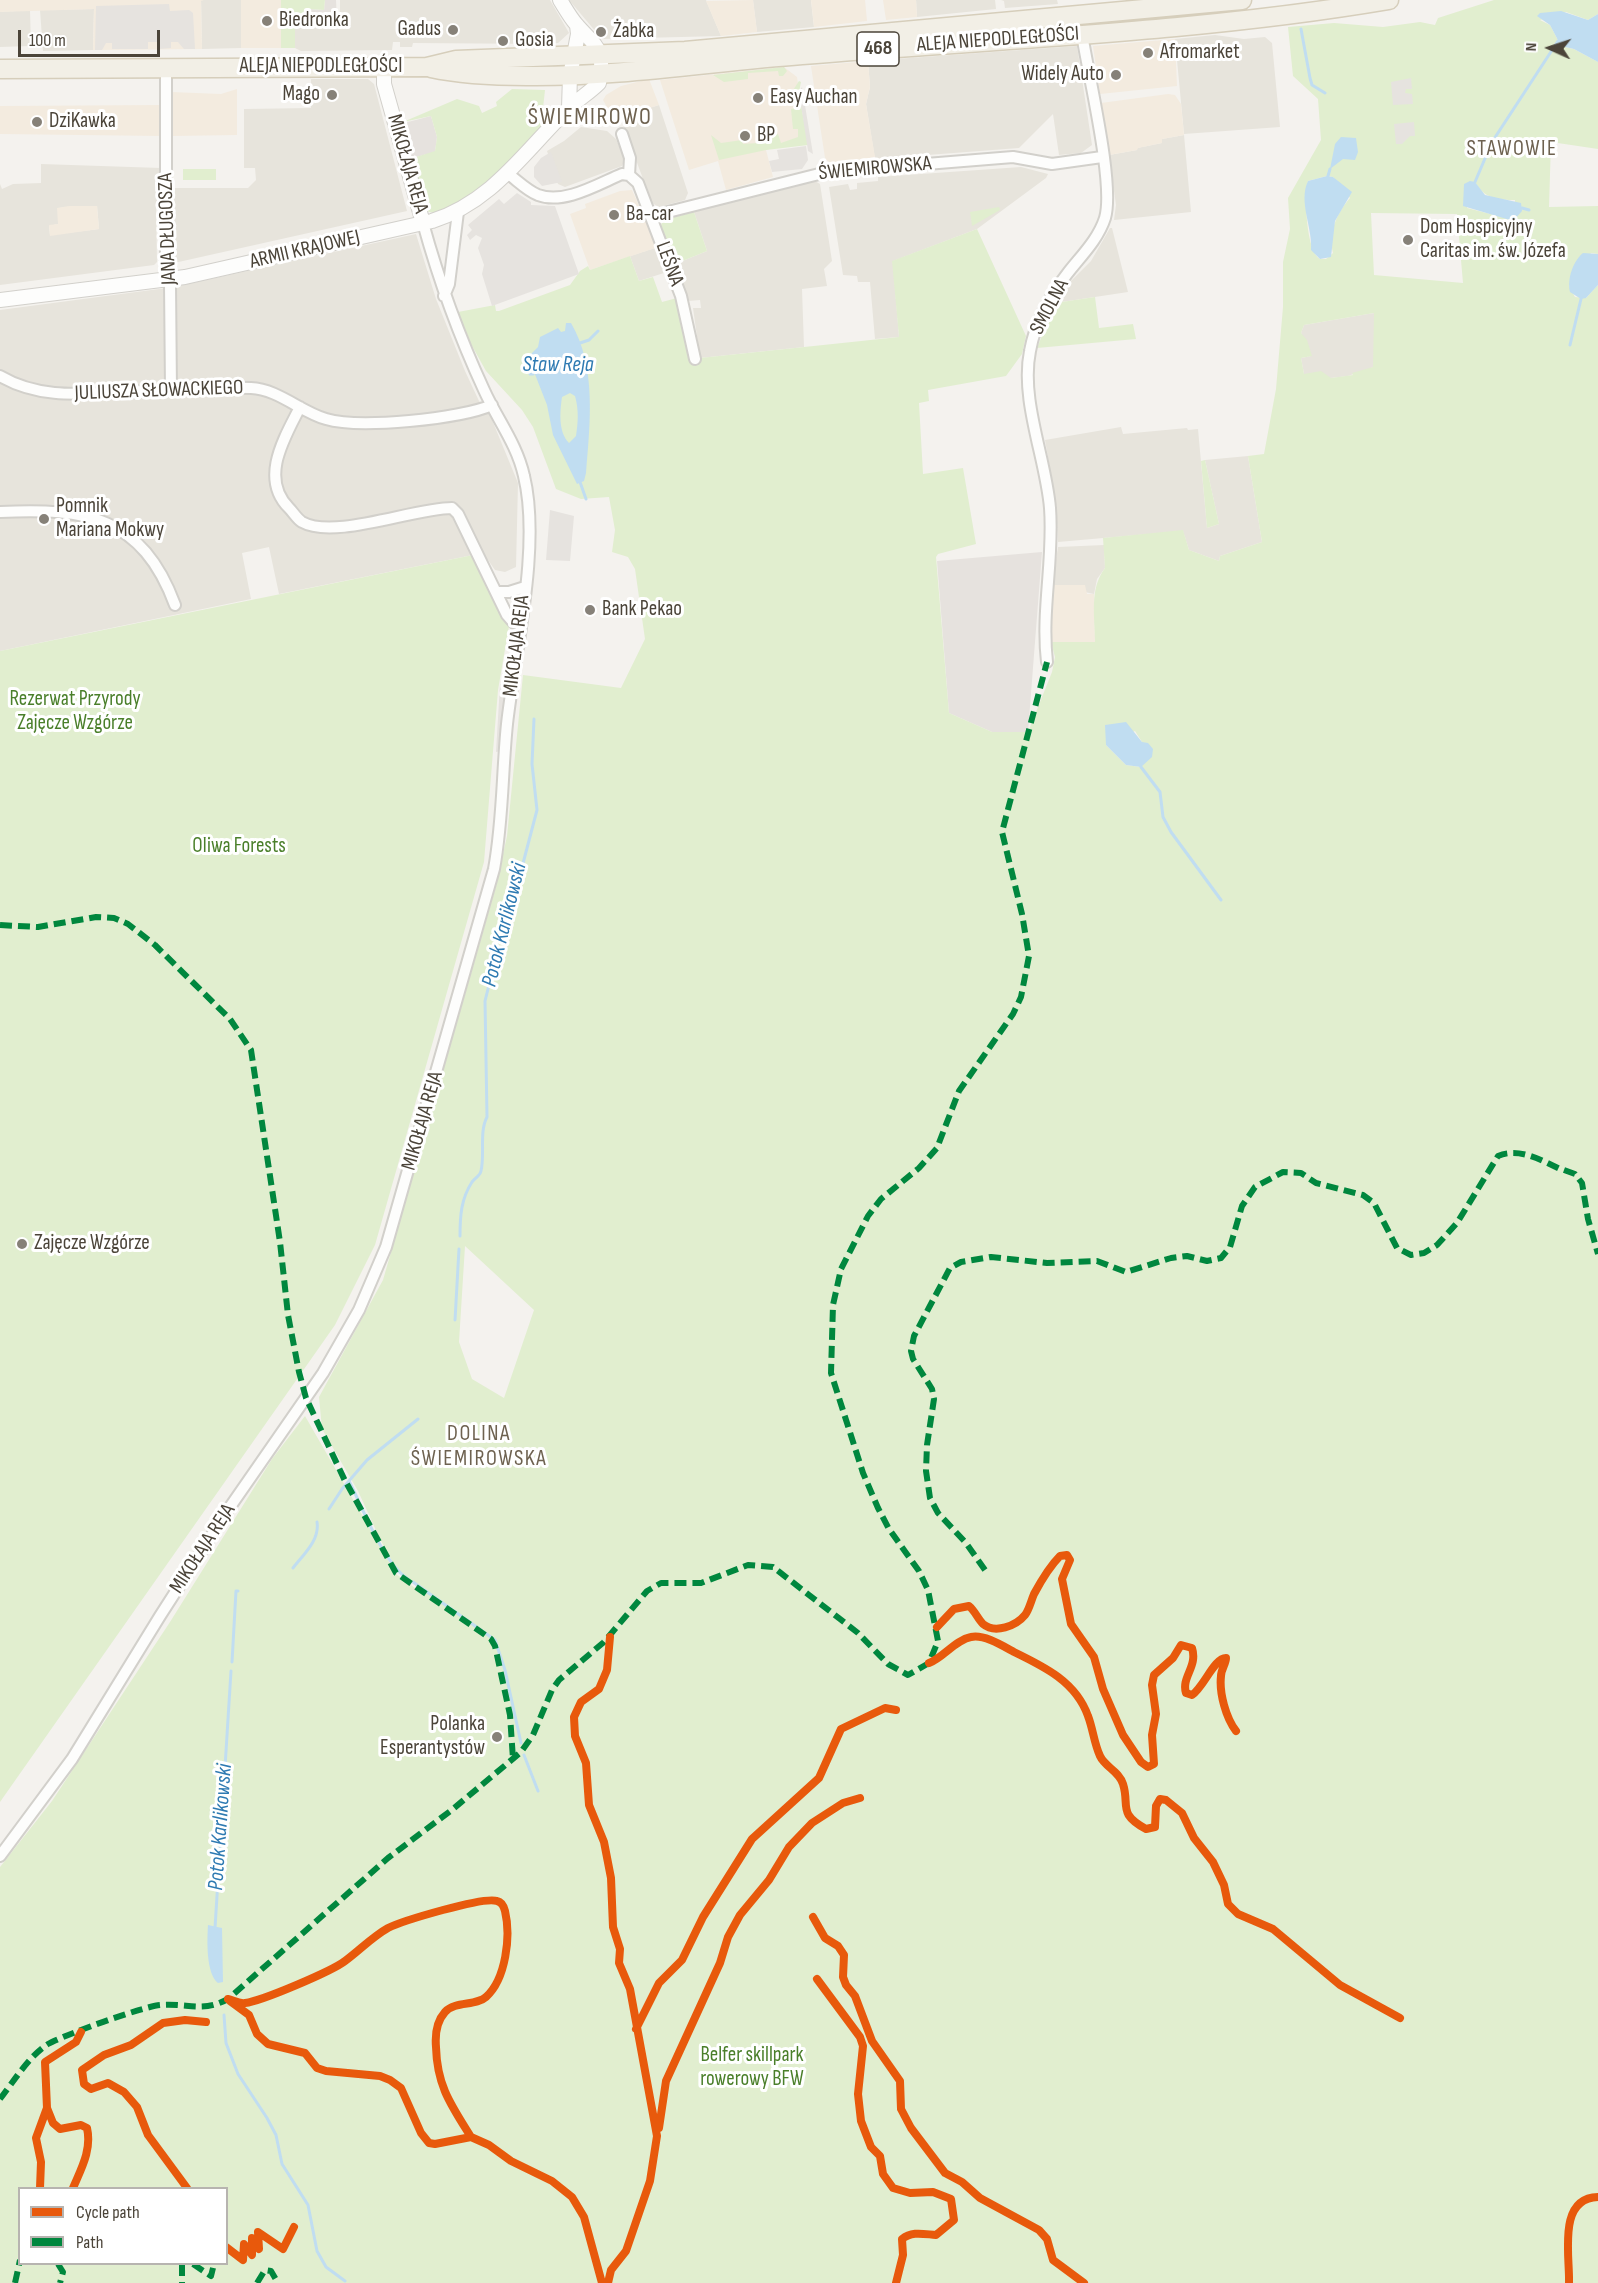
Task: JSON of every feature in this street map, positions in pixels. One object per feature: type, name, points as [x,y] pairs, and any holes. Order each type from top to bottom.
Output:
[{"type":"main road","name":"ALEJA NIEPODLEGŁOŚCI","points":[[427,67],[456,60],[739,47],[1241,0]]},
{"type":"main road","name":"ALEJA NIEPODLEGŁOŚCI","points":[[0,69],[384,66],[427,67],[455,74],[600,76],[761,58],[1273,18],[1389,0]]},
{"type":"street","points":[[560,0],[577,25],[598,45],[601,54],[600,76]]},
{"type":"street","points":[[569,108],[572,55],[578,34],[577,25]]},
{"type":"street","name":"SMOLNA","points":[[1047,662],[1044,619],[1050,508],[1028,383],[1028,360],[1036,329],[1048,301],[1096,236],[1105,218],[1106,190],[1102,157],[1082,34]]},
{"type":"street","name":"MIKOŁAJA REJA","points":[[0,1856],[72,1759],[223,1516],[323,1373],[374,1280],[399,1204],[494,869],[501,829],[507,729],[525,587],[529,518],[525,477],[511,440],[492,405],[444,296],[384,84],[384,66]]},
{"type":"street","name":"JANA DŁUGOSZA","points":[[166,68],[166,263],[169,279],[171,390]]},
{"type":"street","name":"ARMII KRAJOWEJ","points":[[0,300],[169,279],[423,223],[458,212],[477,200],[507,173],[569,108],[599,83],[600,76]]},
{"type":"street","name":"LEŚNA","points":[[622,134],[630,158],[629,175],[638,183],[681,296],[695,359]]},
{"type":"street","name":"ŚWIEMIROWSKA","points":[[652,216],[824,172],[1013,157],[1052,164],[1102,157]]},
{"type":"street","points":[[507,173],[531,191],[548,197],[561,197],[622,174],[629,175]]},
{"type":"street","name":"MIKOŁAJA REJA","points":[[444,296],[449,284],[458,212]]},
{"type":"street","name":"JULIUSZA SŁOWACKIEGO","points":[[0,376],[23,388],[61,394],[253,388],[300,406],[323,419],[351,423],[446,416],[492,405]]},
{"type":"street","points":[[300,406],[281,446],[275,465],[275,481],[286,505],[302,522],[339,527],[452,508],[507,615],[520,624]]},
{"type":"street","points":[[0,512],[64,511],[80,513],[104,522],[124,533],[154,560],[166,579],[175,605]]},
{"type":"street","points":[[497,592],[509,592],[525,587]]},
{"type":"shaded area","points":[[0,0],[204,0],[201,1],[202,49],[93,50],[94,9],[0,12]]},
{"type":"shaded area","points":[[201,0],[241,0],[241,48],[202,49]]},
{"type":"shaded area","points":[[241,0],[281,0],[281,48],[241,48]]},
{"type":"shaded area","points":[[325,0],[336,0],[337,22],[307,23],[308,9],[324,10]]},
{"type":"shaded area","points":[[340,0],[550,0],[569,33],[558,43],[545,44],[413,43],[412,47],[400,47],[400,42],[393,42],[392,50],[301,51],[295,48],[295,22],[340,21]]},
{"type":"shaded area","points":[[569,0],[706,0],[721,36],[602,39]]},
{"type":"shaded area","points":[[753,0],[811,0],[814,27],[757,32]]},
{"type":"shaded area","points":[[753,0],[757,32],[721,36],[706,1]]},
{"type":"shaded area","points":[[811,0],[865,0],[867,21],[814,27]]},
{"type":"shaded area","points":[[883,0],[916,0],[917,17],[886,20]]},
{"type":"shaded area","points":[[916,0],[995,0],[996,9],[917,17]]},
{"type":"shaded area","points":[[1001,0],[1057,0],[1058,4],[1005,8],[1004,1]]},
{"type":"shaded area","points":[[169,4],[170,11],[189,10],[193,13],[195,49],[184,49],[178,42],[171,42],[171,48],[159,49],[158,42],[148,42],[148,49],[112,49],[112,43],[106,43],[102,50],[95,50],[96,6]]},
{"type":"shaded area","points":[[94,9],[93,50],[43,51],[40,10]]},
{"type":"shaded area","points":[[30,10],[31,46],[0,47],[0,12]]},
{"type":"shaded area","points":[[1215,35],[1244,39],[1265,37],[1272,43],[1280,127],[1184,134],[1175,39]]},
{"type":"shaded area","points":[[1175,39],[1177,86],[1100,94],[1093,46]]},
{"type":"shaded area","points":[[1077,46],[1092,145],[1081,153],[1059,155],[1053,114],[1019,148],[875,159],[866,104],[870,87],[868,61]]},
{"type":"shaded area","points":[[868,61],[870,87],[866,104],[875,157],[830,164],[825,158],[811,66]]},
{"type":"shaded area","points":[[784,67],[797,77],[806,138],[766,150],[773,177],[726,190],[718,161],[689,170],[660,80]]},
{"type":"shaded area","points":[[1411,78],[1412,89],[1406,89],[1405,93],[1412,94],[1413,104],[1393,105],[1391,82]]},
{"type":"shaded area","points":[[311,79],[368,79],[374,84],[407,211],[174,263],[169,188],[248,188],[256,180],[255,168],[244,168],[244,109],[311,108]]},
{"type":"shaded area","points":[[649,79],[659,105],[620,117],[612,116],[603,100],[606,95],[621,86]]},
{"type":"shaded area","points":[[802,87],[813,154],[808,151],[799,92]]},
{"type":"shaded area","points":[[237,89],[237,135],[172,136],[171,92],[221,94]]},
{"type":"shaded area","points":[[1175,95],[1181,104],[1184,135],[1162,139],[1162,143],[1137,150],[1109,155],[1099,108],[1101,103]]},
{"type":"shaded area","points":[[162,105],[162,136],[0,134],[0,106]]},
{"type":"shaded area","points":[[659,105],[688,193],[685,200],[659,207],[652,203],[620,117]]},
{"type":"shaded area","points":[[431,116],[437,137],[435,152],[413,158],[404,123]]},
{"type":"shaded area","points":[[1414,122],[1415,136],[1410,136],[1402,144],[1396,144],[1394,124]]},
{"type":"shaded area","points":[[581,127],[607,131],[616,139],[625,159],[622,166],[565,187],[558,184],[547,151]]},
{"type":"shaded area","points":[[1184,135],[1191,212],[1114,220],[1116,205],[1109,155],[1137,150],[1137,148],[1162,143],[1162,139]]},
{"type":"shaded area","points":[[806,146],[808,160],[802,169],[772,172],[769,161],[779,159],[777,150]]},
{"type":"shaded area","points":[[551,152],[562,182],[542,186],[534,177],[534,167],[541,158]]},
{"type":"shaded area","points":[[41,164],[161,168],[161,205],[156,206],[157,262],[154,265],[0,285],[0,184],[2,189],[13,184],[41,183]],"holes":[[[97,206],[99,229],[50,235],[49,226],[58,224],[58,208]]]},
{"type":"shaded area","points":[[1021,167],[1048,174],[1046,178],[977,229],[893,261],[899,337],[875,339],[870,282],[858,282],[857,276],[843,275],[829,187],[848,184],[850,190],[857,189],[857,183],[878,181],[878,177]]},
{"type":"shaded area","points":[[815,181],[820,184],[832,261],[824,269],[827,286],[802,289],[804,347],[700,358],[693,308],[701,308],[700,300],[688,301],[675,264],[707,251],[694,212]]},
{"type":"shaded area","points":[[632,190],[658,247],[590,270],[570,214],[586,208],[585,204],[620,191]]},
{"type":"shaded area","points":[[517,193],[531,202],[531,205],[555,206],[579,274],[492,306],[482,274],[484,265],[478,248],[482,238],[476,235],[470,240],[467,235],[472,230],[468,225],[499,199],[504,204]]},
{"type":"shaded area","points":[[97,206],[99,229],[50,236],[49,225],[58,224],[57,208]]},
{"type":"shaded area","points":[[1112,228],[1128,292],[1055,303],[1071,281],[1091,261]]},
{"type":"shaded area","points":[[416,234],[436,299],[465,371],[479,401],[490,415],[518,483],[516,567],[505,572],[495,570],[483,553],[279,594],[269,547],[242,553],[251,599],[0,651],[0,310],[174,287]]},
{"type":"shaded area","points":[[658,247],[667,272],[639,281],[630,256]]},
{"type":"shaded area","points":[[1374,313],[1374,367],[1348,376],[1331,378],[1304,374],[1301,358],[1311,356],[1301,333],[1304,325]]},
{"type":"shaded area","points":[[1121,427],[1123,434],[1198,429],[1207,528],[1219,524],[1205,460],[1248,456],[1262,542],[1220,556],[1219,561],[1189,550],[1183,531],[1058,542],[1056,504],[1045,440]]},
{"type":"shaded area","points":[[550,510],[574,516],[570,561],[546,560]]},
{"type":"shaded area","points":[[1104,545],[1105,568],[1097,579],[1094,594],[1052,585],[1058,547]]},
{"type":"shaded area","points":[[1042,552],[1028,732],[992,732],[949,713],[937,561]]},
{"type":"shaded area","points":[[1052,585],[1085,585],[1087,594],[1094,594],[1095,642],[1051,642]]},
{"type":"shaded area","points":[[500,684],[505,684],[501,751],[496,752]]},
{"type":"green space","points":[[281,0],[325,0],[324,10],[309,9],[307,23],[295,22],[295,48],[281,48]]},
{"type":"green space","name":"Belfer skillpark rowerowy BFW","points":[[1494,0],[1598,0],[1598,14],[1588,20],[1566,12],[1540,20],[1550,25],[1561,46],[1574,49],[1598,62],[1598,149],[1551,142],[1549,207],[1598,206],[1598,254],[1591,253],[1569,286],[1575,297],[1586,298],[1598,285],[1598,2283],[0,2283],[0,1867],[52,1801],[170,1622],[272,1459],[305,1416],[396,1574],[419,1591],[422,1589],[398,1572],[380,1539],[358,1491],[322,1429],[319,1397],[383,1280],[496,886],[507,836],[523,675],[621,688],[645,639],[635,569],[628,557],[612,552],[615,530],[609,497],[581,499],[556,489],[533,427],[522,410],[486,371],[471,344],[458,312],[495,305],[496,311],[499,311],[570,285],[580,271],[588,266],[590,270],[630,256],[639,281],[653,277],[662,302],[677,298],[700,358],[899,337],[892,261],[977,229],[1026,336],[1022,354],[1006,376],[928,390],[929,401],[919,403],[923,474],[963,468],[976,544],[938,554],[936,557],[949,713],[992,732],[1028,732],[1052,672],[1055,657],[1051,642],[1095,642],[1095,594],[1105,568],[1103,538],[1183,530],[1189,550],[1219,561],[1220,556],[1262,542],[1248,456],[1264,454],[1276,389],[1283,307],[1283,262],[1290,229],[1288,198],[1321,140],[1318,99],[1293,76],[1288,27],[1334,23],[1383,27],[1420,22],[1435,25],[1438,18]],"holes":[[[1327,176],[1333,177],[1350,198],[1335,223],[1332,238],[1333,253],[1326,259],[1320,259],[1315,254],[1309,235],[1306,211],[1308,181]],[[1475,182],[1487,195],[1515,200],[1514,220],[1467,208]],[[1371,213],[1457,214],[1463,283],[1374,275]],[[1374,313],[1373,367],[1352,373],[1353,375],[1331,378],[1321,371],[1304,374],[1301,358],[1312,356],[1307,340],[1301,333],[1304,325]],[[1135,731],[1142,742],[1141,767],[1126,765],[1106,745]],[[465,1246],[534,1310],[504,1398],[472,1379],[459,1342]]]},
{"type":"green space","points":[[784,67],[787,71],[783,76],[779,76],[778,71],[748,73],[748,79],[724,82],[713,75]]},
{"type":"green space","points":[[799,81],[801,82],[799,92],[808,145],[766,150],[719,160],[711,135],[721,143],[742,140],[743,144],[758,143],[758,140],[778,134],[781,143],[798,137],[798,129],[793,129],[791,109],[798,108],[798,96],[790,95]]},
{"type":"green space","points":[[512,89],[545,90],[542,117],[544,126],[506,166],[472,196],[439,212],[426,211],[413,158],[435,151],[437,137],[431,116],[403,122],[457,99],[479,106],[482,113],[497,106],[496,102]]},
{"type":"green space","points":[[183,169],[216,169],[216,180],[183,180]]},
{"type":"green space","points":[[999,207],[1000,210],[972,226],[970,212]]},
{"type":"green space","points":[[694,212],[707,251],[675,264],[661,225],[663,220]]},
{"type":"green space","points":[[1095,297],[1099,328],[1133,324],[1136,339],[1037,348],[1055,303]]},
{"type":"green space","points":[[1205,460],[1219,524],[1207,528],[1201,461]]},
{"type":"green space","name":"Oliwa Forests","points":[[473,555],[509,626],[498,690],[484,862],[375,1245],[335,1325],[0,1802],[0,651]]},
{"type":"water","points":[[1561,11],[1588,20],[1598,14],[1598,62],[1574,49],[1561,46],[1550,25],[1537,16],[1540,13]]},
{"type":"water","points":[[1341,137],[1356,138],[1358,152],[1355,160],[1343,159],[1330,169],[1335,144]]},
{"type":"water","points":[[1327,176],[1333,177],[1352,192],[1335,221],[1331,257],[1320,259],[1311,250],[1305,189],[1308,181]]},
{"type":"water","points":[[1470,181],[1475,182],[1485,195],[1521,203],[1522,211],[1514,220],[1510,220],[1463,206],[1464,184]]},
{"type":"water","points":[[1583,253],[1598,254],[1598,285],[1586,298],[1581,299],[1570,292],[1569,282],[1574,265]]},
{"type":"water","name":"Staw Reja","points":[[566,323],[571,323],[585,358],[590,396],[586,473],[584,481],[577,484],[553,435],[547,405],[529,359],[538,347],[540,337],[558,328],[561,332],[565,331]],"holes":[[[570,393],[575,396],[578,411],[577,431],[576,436],[569,443],[561,427],[561,403],[562,397]]]},
{"type":"water","points":[[1126,722],[1142,742],[1148,743],[1153,749],[1152,757],[1141,767],[1126,765],[1106,745],[1105,725]]},
{"type":"water","points":[[208,1925],[222,1928],[223,1982],[218,1983],[211,1972],[208,1956]]},
{"type":"waterway","points":[[1301,29],[1312,85],[1325,93]]},
{"type":"waterway","points":[[1475,182],[1492,142],[1558,41]]},
{"type":"waterway","points":[[1328,176],[1330,169]]},
{"type":"waterway","points":[[1522,208],[1529,210]]},
{"type":"waterway","points":[[1570,345],[1581,299]]},
{"type":"waterway","points":[[580,343],[589,340],[598,331]]},
{"type":"waterway","name":"Potok Karlikowski","points":[[580,482],[586,499]]},
{"type":"waterway","name":"Potok Karlikowski","points":[[460,1236],[463,1201],[468,1188],[479,1176],[482,1164],[483,1129],[487,1117],[485,1001],[495,961],[504,949],[513,886],[521,871],[537,810],[532,764],[534,719]]},
{"type":"waterway","points":[[1141,767],[1160,792],[1163,817],[1171,832],[1221,900]]},
{"type":"waterway","name":"Potok Karlikowski","points":[[455,1320],[459,1249]]},
{"type":"waterway","name":"Potok Karlikowski","points":[[329,1509],[342,1489],[367,1460],[418,1419]]},
{"type":"waterway","points":[[349,1481],[382,1548],[390,1561],[408,1579]]},
{"type":"waterway","name":"Potok Karlikowski","points":[[293,1568],[313,1541],[317,1522]]},
{"type":"waterway","points":[[413,1582],[495,1640],[505,1670],[521,1743]]},
{"type":"waterway","name":"Potok Karlikowski","points":[[232,1662],[236,1591],[238,1591]]},
{"type":"waterway","name":"Potok Karlikowski","points":[[215,1928],[231,1671]]},
{"type":"waterway","points":[[524,1755],[538,1791]]},
{"type":"waterway","name":"Potok Karlikowski","points":[[224,2015],[226,2043],[238,2074],[267,2118],[276,2135],[282,2164],[308,2205],[317,2251],[326,2267],[345,2281]]},
{"type":"marked path","points":[[0,2099],[34,2055],[57,2040],[138,2010],[161,2005],[203,2007],[228,1999],[388,1858],[453,1809],[521,1752],[533,1735],[552,1690],[559,1680],[604,1642],[647,1591],[661,1583],[701,1583],[748,1565],[773,1567],[858,1633],[888,1664],[908,1675],[929,1663],[938,1641],[928,1590],[919,1571],[889,1529],[878,1508],[863,1473],[831,1373],[833,1305],[841,1269],[868,1216],[881,1199],[919,1168],[937,1148],[959,1091],[1013,1014],[1021,997],[1029,956],[1022,914],[1002,832],[1047,662]]},
{"type":"marked path","points":[[0,925],[38,927],[96,917],[114,918],[128,924],[155,945],[230,1019],[251,1050],[280,1242],[288,1315],[299,1372],[306,1398],[346,1483]]},
{"type":"marked path","points":[[985,1570],[966,1543],[938,1513],[930,1498],[926,1471],[927,1445],[934,1399],[932,1389],[913,1359],[911,1351],[914,1336],[950,1268],[961,1262],[991,1257],[1047,1263],[1097,1261],[1126,1272],[1171,1258],[1187,1256],[1207,1261],[1221,1258],[1230,1247],[1242,1206],[1255,1187],[1283,1172],[1301,1173],[1316,1183],[1363,1195],[1374,1203],[1397,1248],[1411,1255],[1424,1253],[1437,1245],[1457,1223],[1498,1156],[1522,1154],[1560,1169]]},
{"type":"marked path","points":[[1564,1170],[1575,1174],[1582,1183],[1588,1219],[1598,1254]]},
{"type":"marked path","points":[[347,1484],[396,1573],[491,1639],[495,1646],[510,1715],[513,1759]]},
{"type":"marked path","points":[[15,2283],[19,2265]]},
{"type":"marked path","points":[[59,2265],[63,2272],[60,2283]]},
{"type":"marked path","points":[[182,2265],[182,2283]]},
{"type":"marked path","points":[[194,2265],[211,2276],[214,2265]]},
{"type":"marked path","points":[[257,2283],[265,2270],[271,2271],[278,2283]]},
{"type":"cycle path","points":[[937,1627],[954,1609],[969,1606],[988,1627],[1005,1627],[1016,1622],[1026,1613],[1034,1594],[1053,1564],[1060,1556],[1067,1555],[1070,1560],[1062,1579],[1071,1624],[1094,1657],[1103,1689],[1123,1735],[1141,1762],[1148,1767],[1154,1764],[1152,1735],[1156,1714],[1152,1685],[1154,1675],[1173,1658],[1181,1645],[1192,1648],[1193,1661],[1185,1687],[1186,1693],[1192,1695],[1217,1663],[1226,1658],[1221,1673],[1221,1690],[1226,1712],[1236,1731]]},
{"type":"cycle path","points":[[608,2283],[611,2270],[626,2251],[650,2181],[657,2136],[630,1989],[619,1963],[620,1949],[613,1927],[611,1878],[604,1842],[589,1805],[586,1763],[575,1736],[574,1717],[581,1702],[599,1689],[607,1670],[610,1637]]},
{"type":"cycle path","points":[[929,1663],[960,1641],[976,1637],[999,1644],[1058,1677],[1083,1704],[1100,1756],[1123,1784],[1126,1809],[1131,1818],[1146,1829],[1155,1827],[1156,1806],[1160,1799],[1166,1800],[1182,1813],[1194,1838],[1213,1862],[1224,1885],[1228,1904],[1238,1914],[1273,1929],[1340,1985],[1400,2018]]},
{"type":"cycle path","points":[[636,2029],[659,1983],[682,1960],[703,1917],[752,1839],[819,1778],[841,1729],[885,1708],[896,1710]]},
{"type":"cycle path","points":[[659,2128],[666,2081],[720,1963],[728,1937],[740,1915],[769,1880],[789,1847],[812,1823],[843,1803],[860,1798]]},
{"type":"cycle path","points":[[228,1999],[243,2003],[254,2001],[312,1978],[338,1966],[377,1935],[396,1925],[476,1902],[489,1900],[499,1902],[505,1909],[507,1944],[498,1979],[493,1989],[482,2000],[454,2006],[445,2012],[436,2033],[437,2061],[442,2084],[451,2105],[471,2137]]},
{"type":"cycle path","points":[[813,1917],[825,1938],[838,1946],[844,1955],[843,1977],[846,1985],[855,1996],[872,2041],[900,2081],[901,2109],[911,2128],[945,2173],[962,2182],[980,2198],[1039,2230],[1047,2239],[1053,2260],[1084,2283]]},
{"type":"cycle path","points":[[817,1979],[860,2037],[863,2046],[858,2094],[861,2121],[871,2147],[880,2156],[883,2174],[893,2188],[910,2193],[933,2192],[951,2199],[954,2220],[936,2235],[914,2234],[902,2239],[903,2255],[896,2283]]},
{"type":"cycle path","points":[[230,2001],[249,2015],[257,2034],[268,2044],[305,2053],[317,2068],[326,2071],[380,2076],[390,2080],[401,2088],[421,2133],[429,2143],[435,2144],[471,2137],[489,2145],[511,2161],[552,2181],[572,2197],[584,2217],[602,2283]]},
{"type":"cycle path","points":[[186,2187],[148,2135],[137,2107],[124,2092],[108,2083],[91,2089],[84,2084],[82,2070],[104,2055],[131,2045],[163,2023],[185,2020],[206,2022]]},
{"type":"cycle path","points":[[40,2187],[41,2162],[36,2138],[47,2108],[45,2062],[76,2042],[81,2032]]},
{"type":"cycle path","points":[[47,2108],[53,2123],[60,2129],[81,2125],[87,2128],[87,2152],[73,2187]]},
{"type":"cycle path","points":[[1569,2283],[1568,2230],[1571,2218],[1576,2207],[1585,2200],[1598,2197]]},
{"type":"cycle path","points":[[228,2249],[243,2260],[244,2244],[252,2255],[252,2238],[259,2249],[258,2232],[283,2249],[294,2227]]},
{"type":"place","name":"Biedronka","points":[[267,21]]},
{"type":"place","name":"Gadus","points":[[453,30]]},
{"type":"place","name":"Żabka","points":[[601,32]]},
{"type":"place","name":"Gosia","points":[[503,41]]},
{"type":"place","name":"Afromarket","points":[[1148,53]]},
{"type":"place","name":"Widely Auto","points":[[1116,75]]},
{"type":"place","name":"Mago","points":[[332,95]]},
{"type":"place","name":"Easy Auchan","points":[[758,98]]},
{"type":"place","name":"DziKawka","points":[[37,122]]},
{"type":"place","name":"BP","points":[[745,136]]},
{"type":"place","name":"Ba-car","points":[[614,215]]},
{"type":"place","name":"Dom Hospicyjny Caritas im. św. Józefa","points":[[1408,240]]},
{"type":"place","name":"Pomnik Mariana Mokwy","points":[[44,519]]},
{"type":"place","name":"Bank Pekao","points":[[590,610]]},
{"type":"place","name":"Zajęcze Wzgórze","points":[[22,1244]]},
{"type":"place","name":"Polanka Esperantystów","points":[[497,1737]]},
{"type":"district","name":"ŚWIEMIROWO","points":[[590,118]]},
{"type":"district","name":"STAWOWIE","points":[[1512,149]]},
{"type":"district","name":"DOLINA ŚWIEMIROWSKA","points":[[479,1446]]},
{"type":"park label","name":"Rezerwat Przyrody Zajęcze Wzgórze","points":[[75,712]]}]
